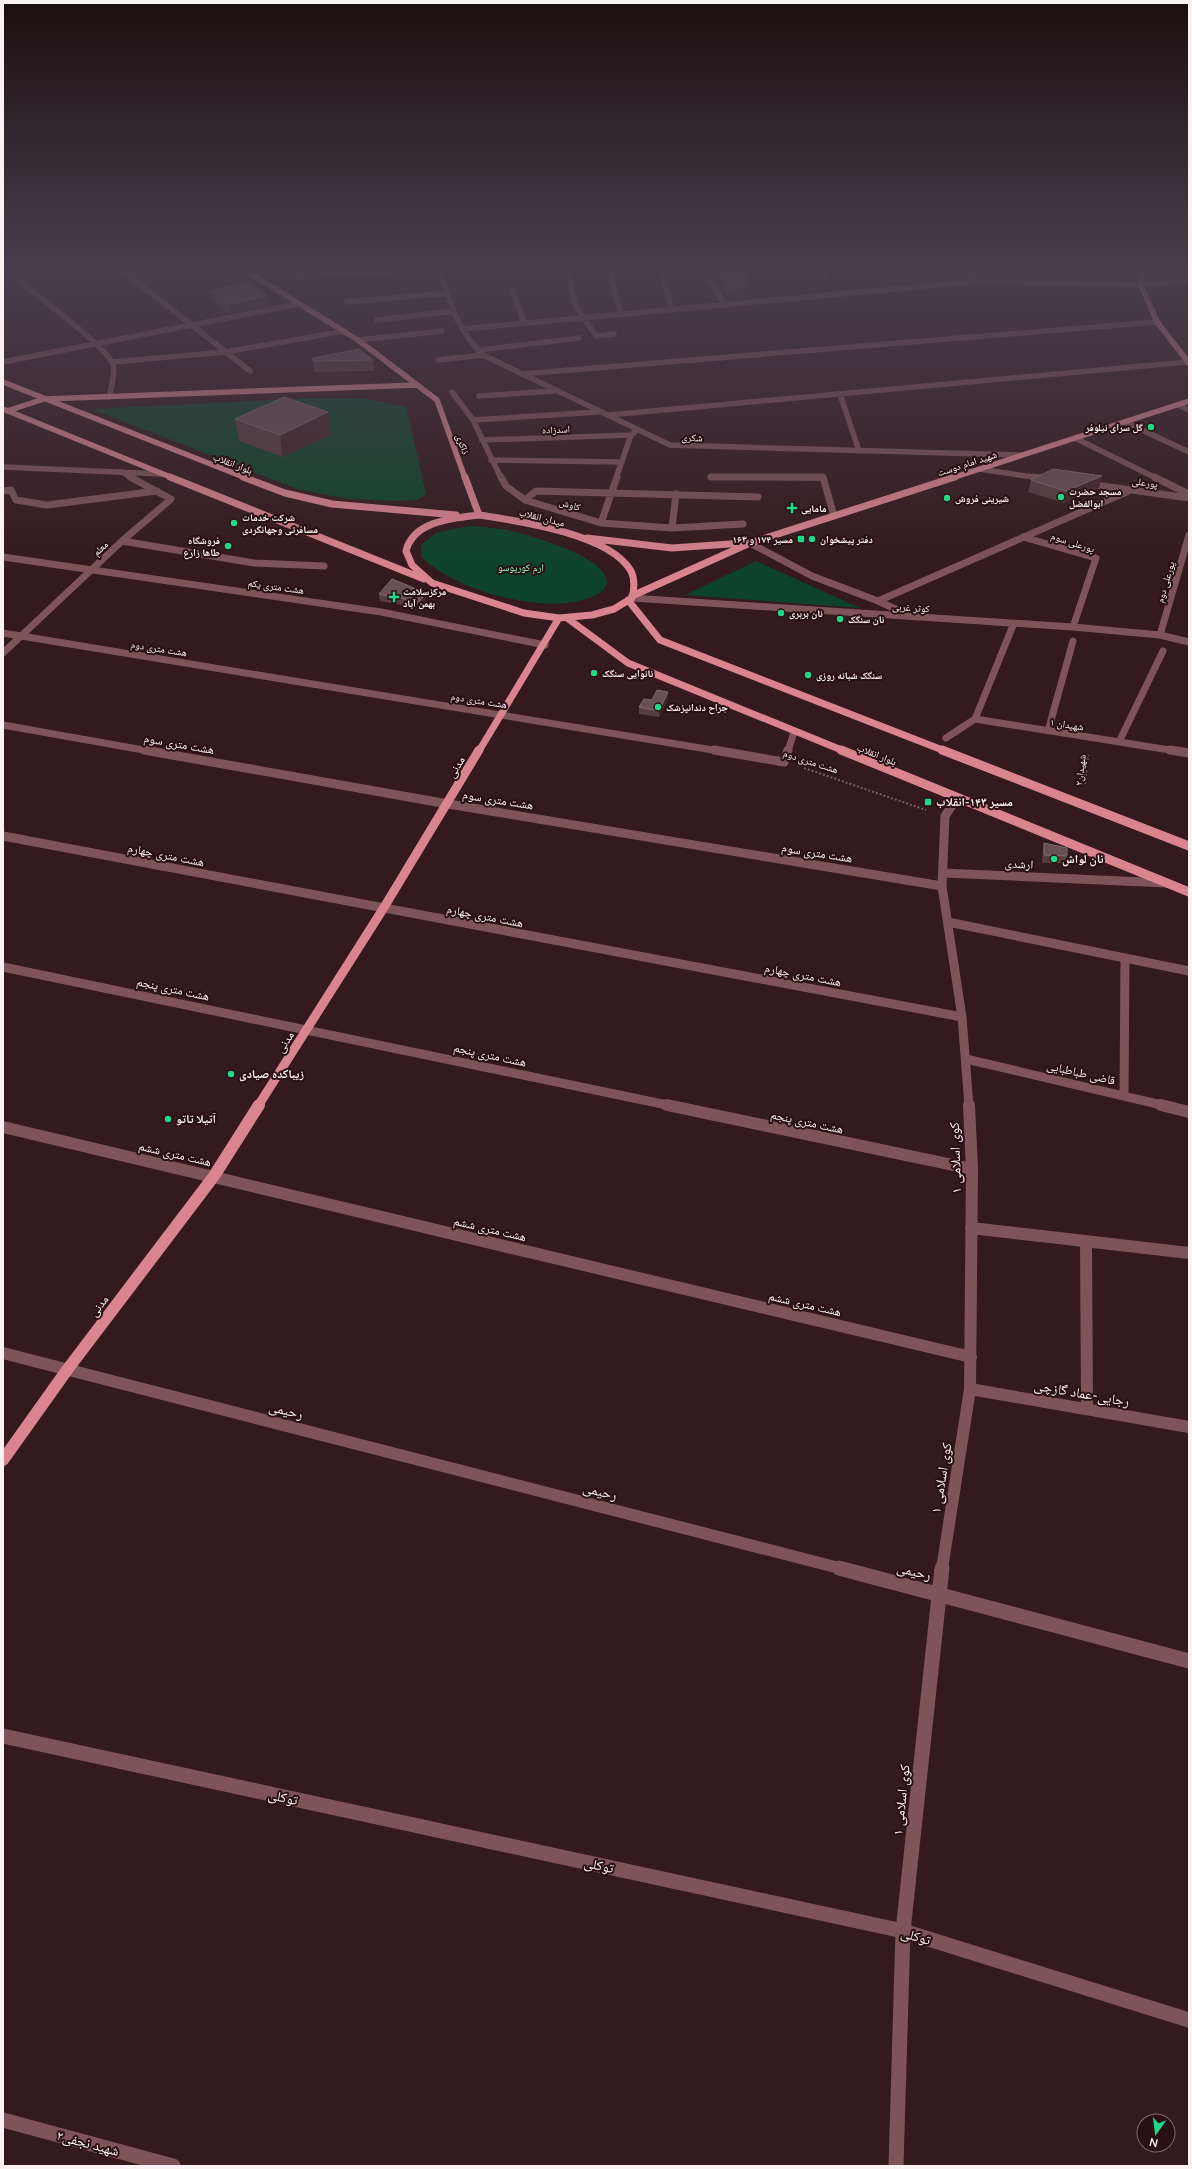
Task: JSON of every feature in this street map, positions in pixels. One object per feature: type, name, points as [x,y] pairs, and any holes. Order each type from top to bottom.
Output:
[{"type":"main road","name":"ذاکری","points":[[395,368],[437,400],[479,515]]},
{"type":"main road","name":"بلوار انقلاب","points":[[3,382],[285,494],[307,500],[390,511],[468,516]]},
{"type":"main road","points":[[5,410],[44,399],[417,385]]},
{"type":"main road","name":"شهید امام دوست","points":[[750,543],[1189,401]]},
{"type":"main road","points":[[5,410],[432,583]]},
{"type":"main road","name":"میدان انقلاب","points":[[479,515],[512,519],[580,537],[618,556],[631,570],[634,584],[631,598],[614,609],[592,616],[563,618],[524,613],[432,583],[412,565],[406,550],[410,540],[422,530],[438,523],[479,515]]},
{"type":"main road","points":[[580,537],[672,548],[750,543]]},
{"type":"main road","points":[[750,543],[631,598],[660,640],[1189,846]]},
{"type":"main road","name":"بلوار انقلاب","points":[[563,618],[628,663],[1189,892]]},
{"type":"main road","name":"مدنی","points":[[3,1460],[67,1370],[214,1176],[308,1030],[448,804],[544,645],[563,618]]},
{"type":"street","points":[[109,397],[113,368]]},
{"type":"street","points":[[246,368],[250,371]]},
{"type":"street","name":"شکری","points":[[509,368],[670,445],[1020,455]]},
{"type":"street","points":[[521,374],[592,368]]},
{"type":"street","points":[[608,415],[1120,368]]},
{"type":"street","points":[[479,396],[556,390]]},
{"type":"street","name":"کاوش","points":[[452,392],[473,420],[491,460],[506,486],[525,500],[601,523],[672,528],[743,524]]},
{"type":"street","points":[[840,394],[859,451]]},
{"type":"street","points":[[1178,405],[1189,410]]},
{"type":"street","points":[[473,420],[600,412]]},
{"type":"street","points":[[1125,422],[1189,452]]},
{"type":"street","points":[[601,523],[631,435],[639,430]]},
{"type":"street","name":"اسدزاده","points":[[482,440],[631,435]]},
{"type":"street","name":"پورعلی","points":[[1075,438],[1189,494]]},
{"type":"street","points":[[491,460],[622,462]]},
{"type":"street","points":[[3,467],[162,474]]},
{"type":"street","points":[[979,469],[1055,479]]},
{"type":"street","name":"معلم","points":[[3,654],[122,541],[171,498],[157,492],[122,472]]},
{"type":"street","points":[[711,477],[823,477],[834,516]]},
{"type":"street","name":"پورعلی","points":[[1077,483],[1189,498]]},
{"type":"street","points":[[3,491],[11,490],[16,500],[48,505],[157,492]]},
{"type":"street","points":[[878,601],[1131,490]]},
{"type":"street","points":[[525,500],[536,491],[758,496]]},
{"type":"street","points":[[672,528],[676,494]]},
{"type":"street","name":"پورعلی دوم","points":[[1160,636],[1189,535]]},
{"type":"street","name":"پورعلی سوم","points":[[1023,537],[1096,558],[1073,627]]},
{"type":"street","points":[[122,541],[254,563],[324,566]]},
{"type":"street","points":[[750,543],[812,576],[878,601],[912,617]]},
{"type":"street","name":"هشت متری یکم","points":[[3,557],[381,612],[544,645]]},
{"type":"street","name":"کوثر غربی","points":[[631,598],[1073,627],[1160,636],[1189,642]]},
{"type":"street","points":[[946,738],[975,720],[1014,623]]},
{"type":"street","name":"هشت متری دوم","points":[[3,633],[503,714],[784,762]]},
{"type":"street","points":[[1048,731],[1073,641]]},
{"type":"street","points":[[1119,742],[1163,651]]},
{"type":"street","name":"شهیدان ۱","points":[[975,720],[1189,753]]},
{"type":"street","name":"هشت متری سوم","points":[[3,725],[448,804],[942,886]]},
{"type":"street","points":[[784,762],[794,732]]},
{"type":"street","points":[[944,816],[957,798]]},
{"type":"street","name":"کوی اسلامی ۱","points":[[896,2166],[902,1931],[938,1593],[970,1389],[972,1169],[966,1059],[962,1017],[942,886],[944,816]]},
{"type":"street","name":"هشت متری چهارم","points":[[3,836],[383,909],[962,1017]]},
{"type":"street","name":"ارشدی","points":[[943,873],[1167,883]]},
{"type":"street","points":[[948,922],[1189,971]]},
{"type":"street","points":[[1124,1096],[1125,958]]},
{"type":"street","name":"هشت متری پنجم","points":[[3,967],[972,1169]]},
{"type":"street","name":"قاضی طباطبایی","points":[[966,1059],[1189,1112]]},
{"type":"street","name":"هشت متری ششم","points":[[3,1127],[971,1357]]},
{"type":"street","points":[[971,1228],[1189,1253]]},
{"type":"street","points":[[1086,1241],[1087,1409]]},
{"type":"street","name":"رحیمی","points":[[3,1353],[938,1593],[1189,1661]]},
{"type":"street","name":"رجایی-عماد گازچی","points":[[970,1389],[1189,1427]]},
{"type":"street","name":"توکلی","points":[[3,1736],[902,1931],[1189,2020]]},
{"type":"street","name":"شهید نجفی۲","points":[[3,2120],[172,2166]]},
{"type":"path","name":"شهیدان۲","points":[[1083,804],[1091,738]]},
{"type":"path","name":"هشت متری دوم","points":[[784,762],[944,816]]},
{"type":"green space","points":[[313,398],[368,399],[406,407],[426,494],[418,500],[395,501],[348,499],[297,489],[92,409]]},
{"type":"green space","name":"ارم کورپوسو","points":[[469,526],[508,530],[570,550],[587,559],[600,569],[607,579],[604,589],[597,595],[589,598],[564,603],[520,601],[475,589],[436,569],[421,557],[421,545],[436,533]]},
{"type":"green space","points":[[756,561],[860,608],[685,595]]},
{"type":"building","points":[[284,397],[328,412],[280,435],[235,419]]},
{"type":"building","points":[[1053,469],[1102,476],[1066,491],[1031,480]]},
{"type":"building","points":[[392,579],[426,593],[419,602],[379,594]]},
{"type":"building","points":[[657,690],[668,692],[659,711],[639,707],[644,699],[652,700]]},
{"type":"building","points":[[1044,843],[1067,848],[1067,856],[1044,855]]},
{"type":"place","name":"گل سرای نیلوفر","points":[[1151,427]]},
{"type":"place","name":"مسجد حضرت ابوالفضل","points":[[1061,497]]},
{"type":"place","name":"شیرینی فروش","points":[[947,498]]},
{"type":"place","name":"مامایی","points":[[792,508]]},
{"type":"place","name":"شرکت خدمات مسافرتی وجهانگردی","points":[[234,523]]},
{"type":"place","name":"مسیر ۱۷۴ و ۱۶۳","points":[[801,539]]},
{"type":"place","name":"دفتر پیشخوان","points":[[812,539]]},
{"type":"place","name":"فروشگاه طاها زارع","points":[[228,546]]},
{"type":"place","name":"مرکزسلامت بهمن آباد","points":[[394,597]]},
{"type":"place","name":"نان بربری","points":[[781,613]]},
{"type":"place","name":"نان سنگک","points":[[840,619]]},
{"type":"place","name":"نانوایی سنگک","points":[[594,673]]},
{"type":"place","name":"سنگک شبانه روزی","points":[[808,675]]},
{"type":"place","name":"جراح دندانپزشک","points":[[658,707]]},
{"type":"place","name":"مسیر ۱۴۳-انقلاب","points":[[928,802]]},
{"type":"place","name":"نان لواش","points":[[1054,859]]},
{"type":"place","name":"زیباکده صیادی","points":[[231,1074]]},
{"type":"place","name":"آتیلا تاتو","points":[[168,1119]]}]
